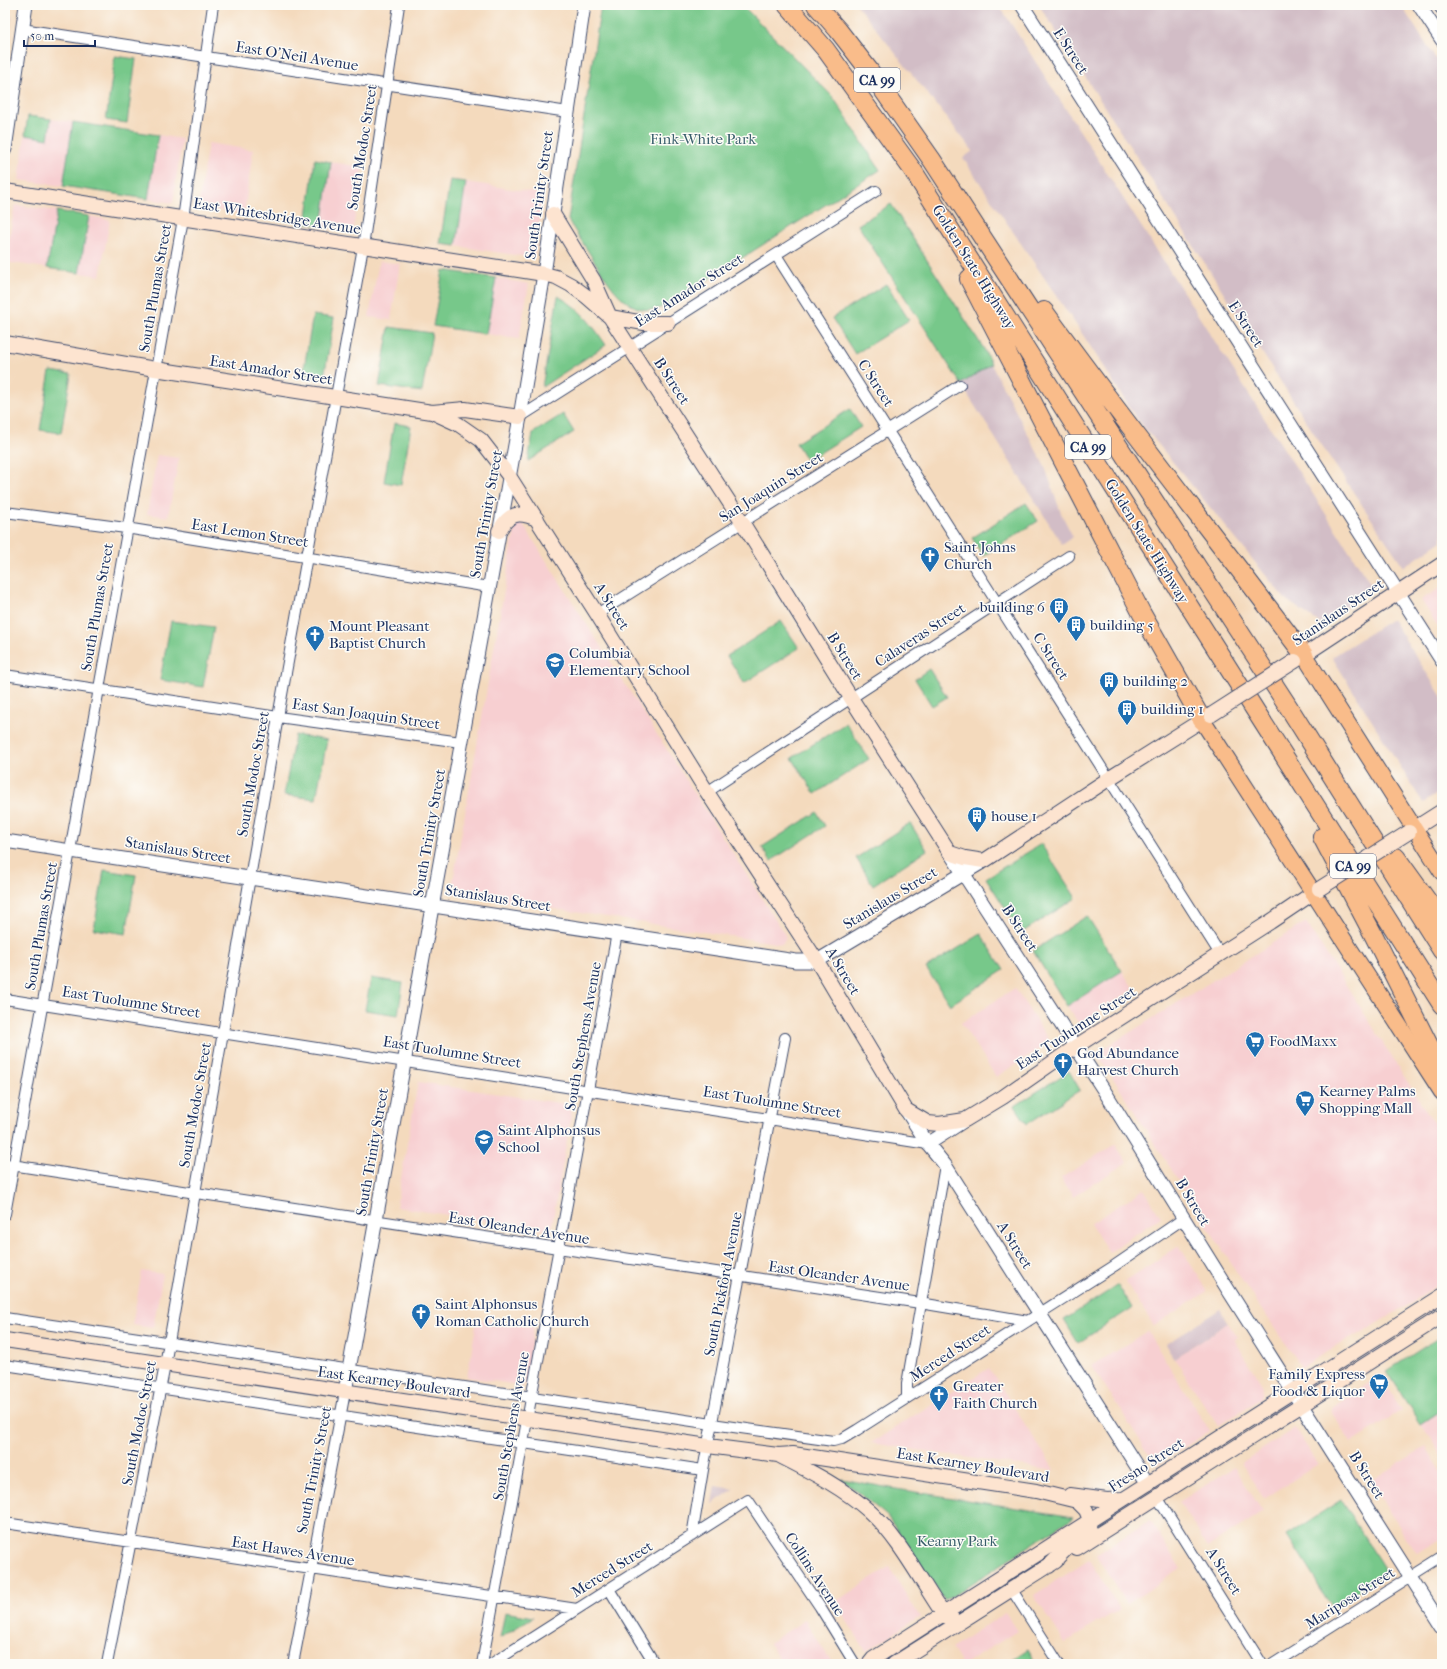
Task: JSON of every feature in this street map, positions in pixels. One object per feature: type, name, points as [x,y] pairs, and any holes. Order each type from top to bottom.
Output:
[{"type":"highway","name":"Golden State Highway","points":[[787,5],[826,50],[912,169],[1442,1005]]},
{"type":"highway","name":"Golden State Highway","points":[[816,5],[870,70],[932,160],[1286,703],[1442,951]]},
{"type":"highway","points":[[932,160],[1092,378],[1228,553],[1299,658]]},
{"type":"highway","points":[[912,169],[1138,608],[1168,662],[1206,717]]},
{"type":"highway","points":[[1286,703],[1442,921]]},
{"type":"highway","points":[[1265,726],[1442,1071]]},
{"type":"main road","name":"East Whitesbridge Avenue","points":[[5,192],[544,274]]},
{"type":"main road","points":[[553,214],[594,281],[610,317],[644,323],[668,323]]},
{"type":"main road","name":"B Street","points":[[544,274],[571,285],[610,317],[742,522],[851,698],[950,852]]},
{"type":"main road","name":"East Amador Street","points":[[5,343],[155,369],[432,412],[458,424],[481,440],[509,476]]},
{"type":"main road","points":[[432,412],[465,410],[520,417]]},
{"type":"main road","name":"A Street","points":[[509,476],[597,614],[707,792],[817,961],[906,1110]]},
{"type":"main road","points":[[499,531],[504,521],[516,514],[526,514],[537,519]]},
{"type":"main road","name":"Stanislaus Street","points":[[984,861],[1442,564]]},
{"type":"main road","points":[[1299,658],[1411,830],[1442,872]]},
{"type":"main road","points":[[1206,717],[1442,1092]]},
{"type":"main road","name":"East Tuolumne Street","points":[[965,1120],[1003,1097],[1076,1047],[1316,891],[1442,811]]},
{"type":"main road","points":[[950,852],[966,858],[984,861]]},
{"type":"main road","points":[[906,1110],[928,1122],[939,1124],[965,1120]]},
{"type":"main road","name":"Fresno Street","points":[[869,1664],[872,1659],[944,1615],[1293,1390],[1442,1298]]},
{"type":"main road","points":[[894,1664],[1442,1316]]},
{"type":"main road","name":"East Kearney Boulevard","points":[[5,1340],[708,1446],[778,1455],[793,1454],[1036,1491],[1077,1501],[1086,1510],[1090,1520]]},
{"type":"main road","name":"East Kearney Boulevard","points":[[778,1455],[842,1490],[869,1511],[900,1548],[944,1615]]},
{"type":"main road","points":[[1036,1491],[1107,1500],[1126,1498]]},
{"type":"main road","points":[[1049,1566],[1077,1538],[1085,1534],[1089,1527],[1090,1520]]},
{"type":"main road","points":[[944,1615],[965,1620]]},
{"type":"street","points":[[5,149],[26,5]]},
{"type":"street","name":"South Plumas Street","points":[[5,1214],[9,1165],[42,1005],[126,528],[183,218],[213,5]]},
{"type":"street","name":"South Modoc Street","points":[[107,1664],[161,1388],[306,557],[363,247],[399,5]]},
{"type":"street","name":"South Trinity Street","points":[[293,1664],[341,1415],[520,417],[544,274],[584,5]]},
{"type":"street","name":"E Street","points":[[1022,5],[1442,661]]},
{"type":"street","points":[[1419,5],[1442,40]]},
{"type":"street","name":"East O'Neil Avenue","points":[[22,29],[568,112]]},
{"type":"street","name":"East Amador Street","points":[[520,417],[876,191]]},
{"type":"street","name":"C Street","points":[[776,255],[1110,778],[1220,954]]},
{"type":"street","name":"San Joaquin Street","points":[[597,614],[960,385]]},
{"type":"street","name":"East Lemon Street","points":[[5,512],[126,528],[489,587]]},
{"type":"street","name":"Calaveras Street","points":[[707,792],[1069,556]]},
{"type":"street","name":"East San Joaquin Street","points":[[5,675],[278,717],[461,742]]},
{"type":"street","name":"Stanislaus Street","points":[[5,841],[796,961],[817,961],[984,861]]},
{"type":"street","name":"B Street","points":[[950,852],[1076,1047],[1183,1219],[1442,1626]]},
{"type":"street","name":"South Stephens Avenue","points":[[482,1664],[617,933]]},
{"type":"street","name":"East Tuolumne Street","points":[[5,999],[928,1144],[965,1120]]},
{"type":"street","name":"South Pickford Avenue","points":[[692,1536],[703,1470],[785,1038]]},
{"type":"street","name":"A Street","points":[[906,1110],[928,1144],[945,1165],[1033,1317],[1148,1484]]},
{"type":"street","name":"East Oleander Avenue","points":[[9,1165],[740,1277],[920,1303],[1033,1317]]},
{"type":"street","points":[[907,1398],[907,1384],[920,1303],[945,1165]]},
{"type":"street","name":"Merced Street","points":[[712,1424],[825,1441],[842,1439],[1183,1219]]},
{"type":"street","name":"East Kearney Boulevard","points":[[5,1318],[712,1424]]},
{"type":"street","points":[[5,1365],[703,1470]]},
{"type":"street","name":"A Street","points":[[1157,1497],[1262,1664]]},
{"type":"street","name":"Merced Street","points":[[491,1664],[748,1500]]},
{"type":"street","name":"Collins Avenue","points":[[748,1500],[820,1608],[855,1664]]},
{"type":"street","name":"East Hawes Avenue","points":[[5,1523],[577,1609]]},
{"type":"street","name":"Mariposa Street","points":[[1273,1664],[1442,1557]]},
{"type":"street","points":[[609,1589],[655,1664]]},
{"type":"street","points":[[1012,1590],[1059,1664]]},
{"type":"shaded area","points":[[857,5],[999,5],[1370,583],[1371,589],[1368,593],[1321,624],[1285,599],[1135,416],[1085,338],[963,158],[973,151]]},
{"type":"shaded area","points":[[1039,5],[1401,5],[1442,69],[1442,541],[1404,567],[1326,452]]},
{"type":"shaded area","points":[[5,15],[12,16],[5,62]]},
{"type":"shaded area","points":[[51,119],[73,122],[63,186],[19,180],[25,135],[48,139]]},
{"type":"shaded area","points":[[158,135],[182,139],[173,203],[148,199]]},
{"type":"shaded area","points":[[208,143],[253,150],[244,214],[198,207]]},
{"type":"shaded area","points":[[331,162],[363,167],[353,230],[322,226]]},
{"type":"shaded area","points":[[466,182],[544,194],[534,258],[456,246]]},
{"type":"shaded area","points":[[15,205],[57,211],[47,268],[5,262]]},
{"type":"shaded area","points":[[89,216],[110,220],[100,276],[79,273]]},
{"type":"shaded area","points":[[379,261],[400,264],[391,320],[369,317]]},
{"type":"shaded area","points":[[496,278],[529,284],[519,339],[486,334]]},
{"type":"shaded area","points":[[991,364],[1045,467],[1061,513],[1073,537],[1062,544],[961,384]]},
{"type":"shaded area","points":[[157,455],[179,458],[168,517],[147,514]]},
{"type":"shaded area","name":"Columbia Elementary School","points":[[521,521],[785,935],[786,938],[782,944],[451,893],[516,523]]},
{"type":"shaded area","points":[[1442,587],[1442,633],[1421,600]]},
{"type":"shaded area","points":[[1392,619],[1442,697],[1442,791],[1423,803],[1332,657]]},
{"type":"shaded area","points":[[1306,922],[1442,1136],[1442,1282],[1391,1315],[1302,1367],[1243,1282],[1097,1053]]},
{"type":"shaded area","points":[[1122,971],[1134,989],[1079,1024],[1067,1006]]},
{"type":"shaded area","points":[[1015,988],[1050,1042],[996,1077],[961,1023]]},
{"type":"shaded area","name":"Saint Alphonsus School","points":[[418,1082],[573,1105],[551,1231],[396,1207]]},
{"type":"shaded area","points":[[1115,1144],[1127,1162],[1073,1197],[1061,1178]]},
{"type":"shaded area","points":[[1144,1189],[1161,1217],[1109,1252],[1090,1224]]},
{"type":"shaded area","points":[[1179,1246],[1208,1291],[1154,1326],[1125,1281]]},
{"type":"shaded area","points":[[142,1271],[163,1274],[153,1328],[132,1325]]},
{"type":"shaded area","points":[[1220,1309],[1228,1323],[1174,1358],[1166,1344]]},
{"type":"shaded area","points":[[477,1319],[534,1327],[524,1386],[467,1377]]},
{"type":"shaded area","points":[[1228,1323],[1237,1337],[1234,1339],[1263,1386],[1261,1398],[1218,1426],[1174,1358]]},
{"type":"shaded area","points":[[1147,1331],[1210,1431],[1156,1465],[1092,1366]]},
{"type":"shaded area","points":[[989,1368],[1055,1471],[871,1443],[948,1394]]},
{"type":"shaded area","points":[[1380,1375],[1402,1410],[1351,1443],[1332,1413],[1332,1407]]},
{"type":"shaded area","points":[[1442,1410],[1442,1457],[1421,1424]]},
{"type":"shaded area","points":[[1295,1428],[1318,1464],[1264,1499],[1241,1463]]},
{"type":"shaded area","points":[[1425,1447],[1442,1474],[1442,1538],[1417,1554],[1370,1481]]},
{"type":"shaded area","points":[[1234,1467],[1263,1512],[1208,1547],[1179,1502]]},
{"type":"shaded area","points":[[715,1486],[734,1489],[712,1504]]},
{"type":"shaded area","points":[[1150,1520],[1181,1569],[1127,1604],[1096,1555]]},
{"type":"shaded area","points":[[1089,1560],[1120,1609],[1065,1643],[1034,1595]]},
{"type":"shaded area","points":[[889,1567],[920,1617],[866,1651],[835,1602]]},
{"type":"shaded area","points":[[1005,1613],[1017,1631],[965,1664],[961,1664],[951,1648]]},
{"type":"shaded area","points":[[805,1620],[833,1664],[782,1664],[769,1643]]},
{"type":"green space","name":"Fink-White Park","points":[[601,5],[742,5],[833,97],[880,170],[670,304],[657,309],[645,309],[634,306],[625,301],[609,283],[568,220]]},
{"type":"green space","points":[[115,56],[136,59],[127,123],[106,120]]},
{"type":"green space","points":[[28,116],[51,119],[48,139],[25,135]]},
{"type":"green space","points":[[73,122],[158,135],[148,199],[63,186]]},
{"type":"green space","points":[[315,159],[331,162],[322,226],[306,223]]},
{"type":"green space","points":[[450,180],[466,182],[456,246],[440,244]]},
{"type":"green space","points":[[891,204],[984,349],[991,364],[961,384],[858,225]]},
{"type":"green space","points":[[57,211],[89,216],[79,273],[47,268]]},
{"type":"green space","points":[[443,270],[496,278],[486,334],[433,326]]},
{"type":"green space","points":[[886,284],[909,320],[855,354],[832,318]]},
{"type":"green space","points":[[558,296],[573,306],[585,317],[606,345],[542,387]]},
{"type":"green space","points":[[313,315],[334,318],[324,378],[303,374]]},
{"type":"green space","points":[[389,327],[432,333],[422,392],[379,386]]},
{"type":"green space","points":[[50,371],[71,374],[61,433],[40,430]]},
{"type":"green space","points":[[850,409],[861,427],[807,461],[796,443]]},
{"type":"green space","points":[[563,414],[574,432],[528,461],[533,433]]},
{"type":"green space","points":[[394,423],[411,426],[401,485],[384,482]]},
{"type":"green space","points":[[1026,503],[1038,521],[983,556],[972,538]]},
{"type":"green space","points":[[171,621],[214,627],[203,687],[160,680]]},
{"type":"green space","points":[[781,621],[799,648],[744,683],[727,656]]},
{"type":"green space","points":[[929,669],[947,697],[932,706],[915,679]]},
{"type":"green space","points":[[846,723],[869,759],[815,794],[792,758]]},
{"type":"green space","points":[[295,735],[327,740],[316,799],[284,795]]},
{"type":"green space","points":[[817,812],[825,826],[771,861],[762,847]]},
{"type":"green space","points":[[910,823],[927,850],[873,885],[856,858]]},
{"type":"green space","points":[[1041,844],[1076,898],[1021,933],[986,878]]},
{"type":"green space","points":[[104,870],[136,875],[126,934],[94,929]]},
{"type":"green space","points":[[1087,916],[1122,971],[1067,1006],[1033,951]]},
{"type":"green space","points":[[981,934],[1004,970],[950,1005],[926,968]]},
{"type":"green space","points":[[371,978],[403,983],[398,1015],[365,1010]]},
{"type":"green space","points":[[1069,1071],[1080,1090],[1027,1124],[1015,1106]]},
{"type":"green space","points":[[1118,1285],[1132,1308],[1078,1343],[1064,1320]]},
{"type":"green space","points":[[1438,1338],[1442,1339],[1442,1410],[1421,1424],[1387,1371]]},
{"type":"green space","name":"Kearny Park","points":[[842,1479],[1074,1517],[945,1601],[887,1516]]},
{"type":"green space","points":[[1341,1500],[1387,1573],[1333,1608],[1287,1535]]},
{"type":"green space","points":[[505,1612],[533,1617],[500,1638]]},
{"type":"green space","points":[[1028,1649],[1037,1664],[1005,1664]]},
{"type":"place","name":"Saint Johns Church","points":[[930,573]]},
{"type":"place","name":"building 6","points":[[1059,624]]},
{"type":"place","name":"building 5","points":[[1076,642]]},
{"type":"place","name":"Mount Pleasant Baptist Church","points":[[315,652]]},
{"type":"place","name":"Columbia Elementary School","points":[[555,679]]},
{"type":"place","name":"building 2","points":[[1109,698]]},
{"type":"place","name":"building 1","points":[[1127,726]]},
{"type":"place","name":"house 1","points":[[977,833]]},
{"type":"place","name":"FoodMaxx","points":[[1255,1058]]},
{"type":"place","name":"God Abundance Harvest Church","points":[[1063,1079]]},
{"type":"place","name":"Kearney Palms Shopping Mall","points":[[1305,1117]]},
{"type":"place","name":"Saint Alphonsus School","points":[[484,1156]]},
{"type":"place","name":"Saint Alphonsus Roman Catholic Church","points":[[421,1330]]},
{"type":"place","name":"Family Express Food & Liquor","points":[[1379,1400]]},
{"type":"place","name":"Greater Faith Church","points":[[939,1412]]}]
